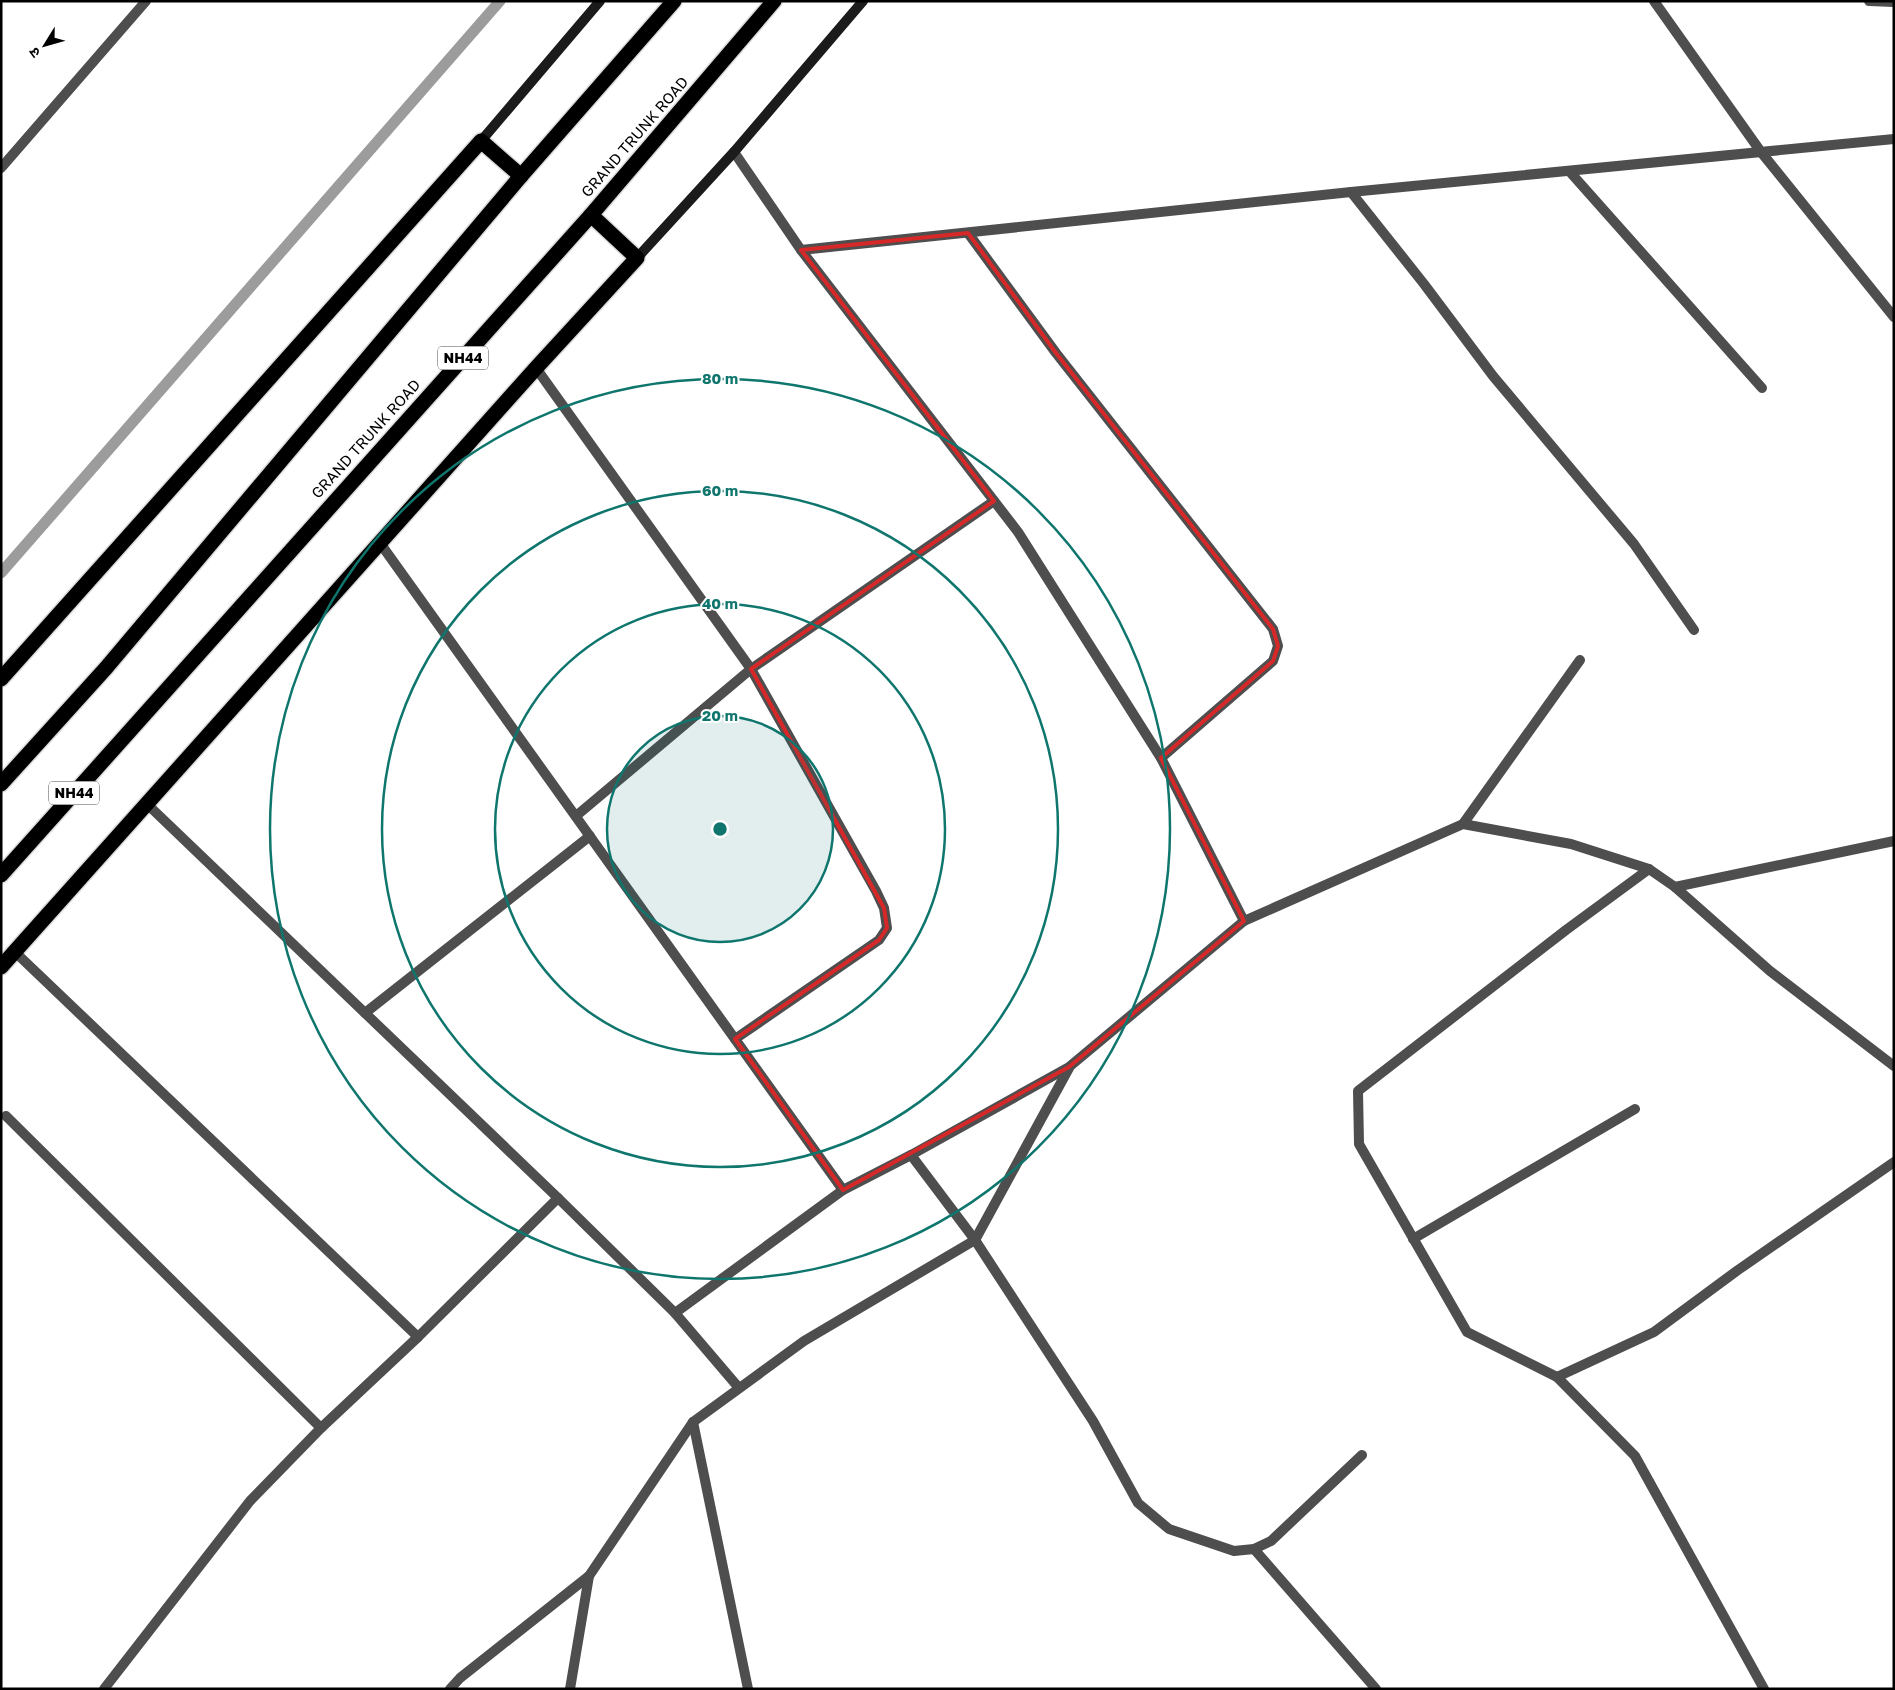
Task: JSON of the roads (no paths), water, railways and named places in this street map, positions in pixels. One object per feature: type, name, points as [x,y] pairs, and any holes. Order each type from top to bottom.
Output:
[{"type":"highway","points":[[1,784],[106,668],[521,176],[674,1]]},
{"type":"highway","name":"GRAND TRUNK ROAD","points":[[1,875],[591,215],[774,1]]},
{"type":"highway","points":[[1,679],[482,141],[521,176]]},
{"type":"highway","points":[[1,967],[536,368],[637,258],[591,215]]},
{"type":"street","points":[[1,168],[146,1]]},
{"type":"street","points":[[482,141],[600,1]]},
{"type":"street","points":[[637,258],[734,152],[863,1]]},
{"type":"street","points":[[1654,1],[1761,152],[1894,317]]},
{"type":"street","points":[[1869,1],[1891,2]]},
{"type":"street","points":[[801,250],[1351,192],[1894,139]]},
{"type":"street","points":[[734,152],[801,250],[1023,540],[1161,758],[1244,921]]},
{"type":"street","points":[[1570,172],[1762,388]]},
{"type":"street","points":[[1351,192],[1424,284],[1493,376],[1634,544],[1694,630]]},
{"type":"street","points":[[968,233],[1056,353],[1273,628],[1278,646],[1273,662],[1161,758]]},
{"type":"street","points":[[536,368],[750,669],[884,908],[887,928],[879,940],[735,1039]]},
{"type":"street","points":[[576,816],[750,669],[994,501]]},
{"type":"street","points":[[380,543],[843,1190]]},
{"type":"street","points":[[675,1313],[843,1190],[911,1155],[1069,1067],[1244,921],[1463,824],[1580,660]]},
{"type":"street","points":[[147,804],[558,1198],[675,1313],[739,1388]]},
{"type":"street","points":[[1463,824],[1572,844],[1649,869],[1674,887],[1770,971],[1894,1066]]},
{"type":"street","points":[[365,1013],[590,836]]},
{"type":"street","points":[[1674,887],[1894,841]]},
{"type":"street","points":[[1649,869],[1535,953],[1358,1091],[1359,1144],[1467,1332],[1557,1377],[1635,1456],[1764,1689]]},
{"type":"street","points":[[15,952],[418,1337]]},
{"type":"street","points":[[450,1689],[460,1678],[588,1576],[692,1422],[804,1341],[974,1240],[1069,1067]]},
{"type":"street","points":[[1413,1239],[1635,1109]]},
{"type":"street","points":[[6,1116],[321,1428]]},
{"type":"street","points":[[911,1155],[974,1240],[1093,1422],[1138,1503],[1169,1529],[1234,1550],[1254,1549],[1271,1541],[1362,1454]]},
{"type":"street","points":[[1557,1377],[1654,1332],[1738,1270],[1894,1162]]},
{"type":"street","points":[[104,1689],[250,1501],[321,1428],[418,1337],[558,1198]]},
{"type":"street","points":[[692,1422],[748,1689]]},
{"type":"street","points":[[1254,1549],[1376,1689]]},
{"type":"street","points":[[570,1689],[588,1576]]},
{"type":"waterway","points":[[1,573],[500,1]]}]
